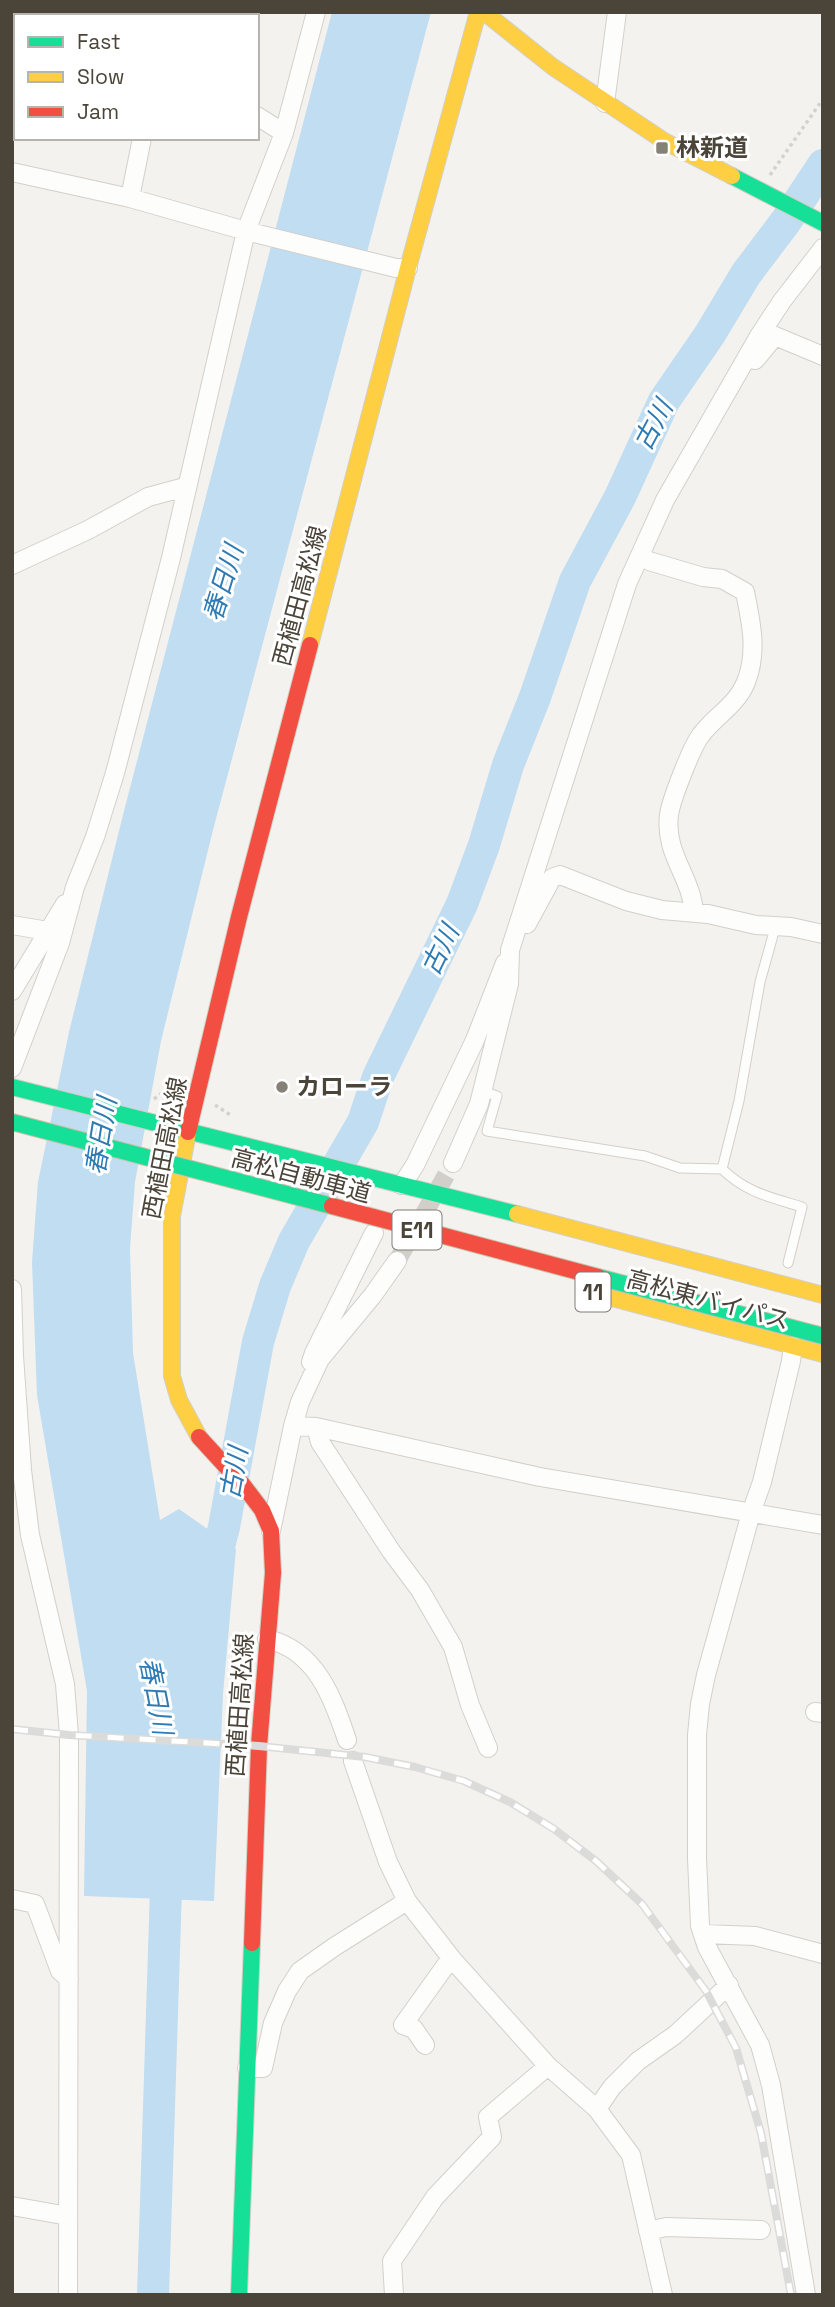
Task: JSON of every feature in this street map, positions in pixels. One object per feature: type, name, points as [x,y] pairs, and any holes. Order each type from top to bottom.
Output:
[{"type":"main road","name":"西植田高松線","points":[[239,2295],[259,1746],[273,1573],[271,1531],[262,1510],[243,1485],[195,1432],[179,1400],[172,1376],[172,1216],[184,1184],[188,1133],[239,917],[402,268],[478,12]]},
{"type":"main road","points":[[484,12],[553,67],[664,141],[823,223]]},
{"type":"main road","name":"高松東バイパス","points":[[19,1088],[823,1295]]},
{"type":"main road","name":"高松自動車道","points":[[12,1107],[198,1154]]},
{"type":"main road","name":"高松自動車道","points":[[12,1122],[823,1336]]},
{"type":"main road","points":[[15,1139],[184,1184]]},
{"type":"main road","name":"高松東バイパス","points":[[315,1218],[823,1354]]},
{"type":"street","points":[[12,1068],[60,943],[75,887],[95,837],[115,773],[171,558],[185,487],[249,232],[284,133],[316,12]]},
{"type":"street","points":[[605,103],[617,12]]},
{"type":"street","points":[[259,117],[284,133]]},
{"type":"street","points":[[130,198],[142,140]]},
{"type":"street","points":[[12,172],[130,198],[249,232],[402,268]]},
{"type":"street","points":[[396,1183],[415,1165],[475,1040],[510,950],[618,611],[665,500],[759,336],[782,300],[823,248]]},
{"type":"street","points":[[738,373],[746,370],[755,361],[775,336],[792,302],[794,287]]},
{"type":"street","points":[[775,336],[823,356]]},
{"type":"street","points":[[618,611],[628,599],[649,561],[674,503],[684,470]]},
{"type":"street","points":[[12,584],[13,565],[88,530],[148,497],[185,487]]},
{"type":"street","points":[[649,561],[703,577],[722,579],[745,592],[753,631],[752,660],[746,683],[735,702],[699,737],[669,814],[670,844],[693,896],[694,913]]},
{"type":"street","points":[[516,929],[523,930],[552,878],[560,875],[626,901],[662,910],[708,914],[775,928],[791,927],[823,934]]},
{"type":"street","points":[[12,991],[75,887]]},
{"type":"street","points":[[12,925],[48,931]]},
{"type":"street","points":[[453,1163],[479,1104],[509,984],[510,950]]},
{"type":"street","points":[[271,1531],[293,1426],[314,1353],[369,1232]]},
{"type":"street","points":[[300,1402],[320,1360],[397,1261]]},
{"type":"street","points":[[12,1289],[13,1355],[30,1535],[65,1684],[69,1735],[68,2295]]},
{"type":"street","points":[[793,1346],[792,1362],[762,1482],[706,1675],[697,1735],[698,1877],[700,1926],[707,1947],[760,2045],[771,2085],[806,2295]]},
{"type":"street","points":[[293,1426],[316,1427],[540,1477],[823,1525]]},
{"type":"street","points":[[316,1427],[320,1442],[391,1551],[421,1590],[453,1647],[470,1705],[488,1748]]},
{"type":"street","points":[[268,1639],[281,1642],[318,1672],[334,1700],[347,1740]]},
{"type":"street","points":[[353,1762],[388,1862],[407,1901],[451,1958],[548,2066],[597,2109],[631,2155],[663,2295]]},
{"type":"street","points":[[12,1899],[35,1905],[60,1971],[69,1979]]},
{"type":"street","points":[[247,2068],[263,2068],[273,2023],[286,1991],[300,1971],[407,1901]]},
{"type":"street","points":[[703,1934],[755,1936],[823,1954]]},
{"type":"street","points":[[425,2045],[414,2029],[403,2025],[451,1958]]},
{"type":"street","points":[[597,2109],[612,2087],[638,2061],[676,2035],[729,1985]]},
{"type":"street","points":[[394,2295],[392,2261],[435,2197],[492,2137],[488,2117],[548,2066]]},
{"type":"street","points":[[12,2206],[68,2216]]},
{"type":"street","points":[[648,2231],[666,2227],[761,2230]]},
{"type":"lane","points":[[722,1169],[741,1089],[760,982],[775,928]]},
{"type":"lane","points":[[482,1091],[498,1096],[487,1131],[645,1156],[680,1168],[722,1169],[737,1184],[750,1191],[802,1207],[788,1263]]},
{"type":"path","points":[[763,193],[823,99]]},
{"type":"water","points":[[332,12],[431,12],[213,830],[161,1041],[135,1182],[130,1248],[133,1353],[160,1520],[179,1509],[236,1549],[223,1694],[214,1901],[84,1896],[87,1691],[37,1395],[32,1262],[38,1182],[69,1032],[124,811]]},
{"type":"waterway","name":"古川","points":[[210,1581],[224,1527],[258,1342],[275,1286],[294,1241],[363,1122],[378,1077],[462,904],[484,845],[508,765],[535,697],[575,581],[620,497],[664,401],[710,334],[746,274],[823,165]]},
{"type":"waterway","name":"春日川","points":[[153,2295],[167,1857]]},
{"type":"tunnel","points":[[397,1261],[453,1163]]},
{"type":"railway","points":[[12,1729],[259,1746],[365,1757],[464,1781],[510,1802],[554,1829],[596,1861],[642,1904],[706,1991],[736,2048],[761,2133],[791,2295]]},
{"type":"traffic: fast","points":[[732,176],[823,223]]},
{"type":"traffic: fast","points":[[12,1087],[517,1214]]},
{"type":"traffic: fast","points":[[12,1122],[332,1206]]},
{"type":"traffic: fast","points":[[598,1277],[823,1336]]},
{"type":"traffic: fast","points":[[239,2295],[252,1943]]},
{"type":"traffic: slow","points":[[310,645],[478,12]]},
{"type":"traffic: slow","points":[[484,12],[553,67],[664,141],[732,176]]},
{"type":"traffic: slow","points":[[188,1132],[172,1216],[172,1376],[179,1400],[199,1437]]},
{"type":"traffic: slow","points":[[517,1214],[823,1295]]},
{"type":"traffic: slow","points":[[586,1291],[823,1354]]},
{"type":"traffic: jam","points":[[188,1132],[239,917],[310,645]]},
{"type":"traffic: jam","points":[[332,1206],[598,1277]]},
{"type":"traffic: jam","points":[[199,1437],[243,1485],[262,1510],[271,1531],[273,1573],[259,1746],[252,1943]]},
{"type":"place","name":"林新道","points":[[662,148]]},
{"type":"place","name":"カローラ","points":[[282,1087]]}]
